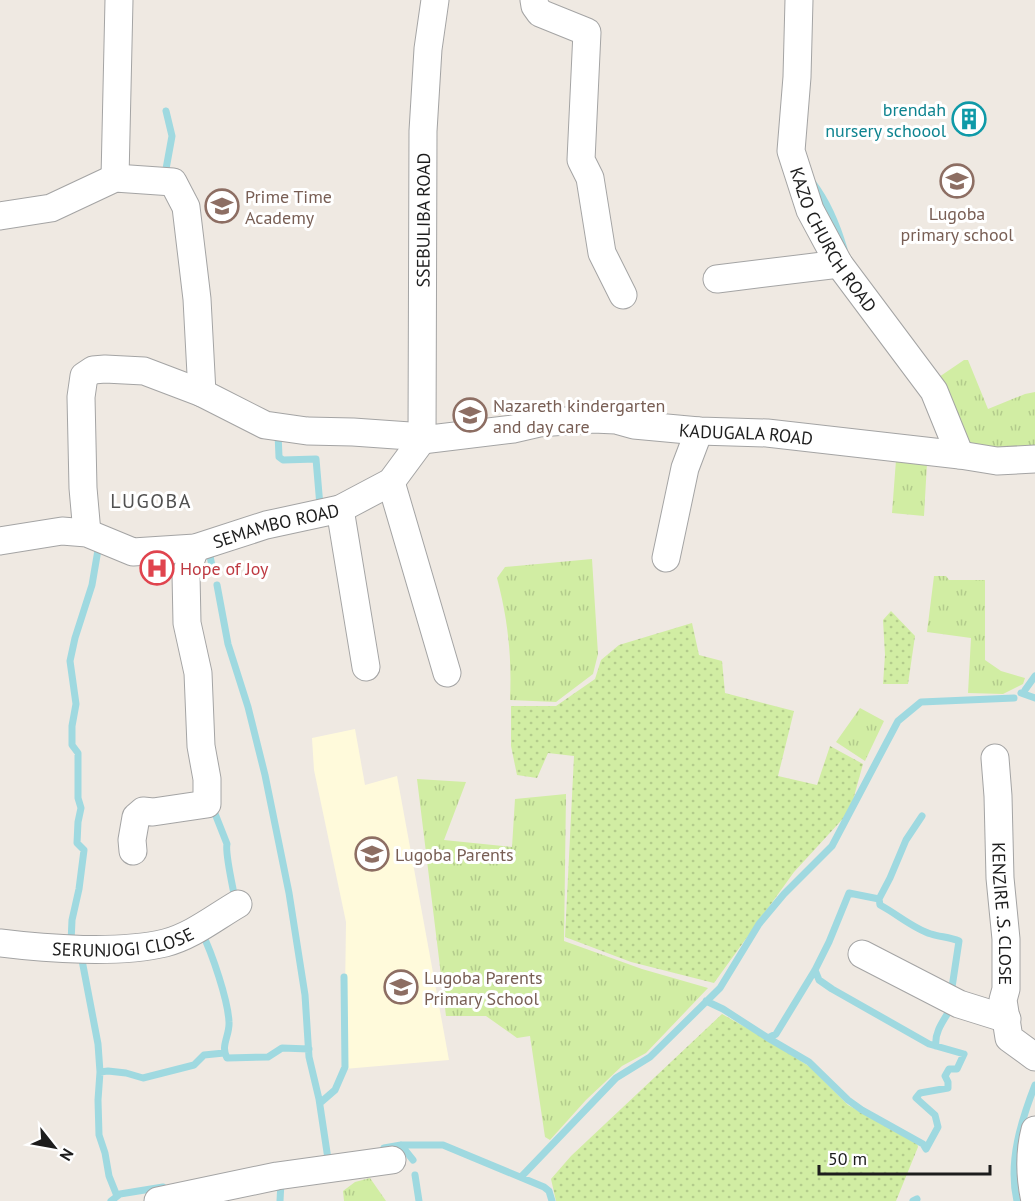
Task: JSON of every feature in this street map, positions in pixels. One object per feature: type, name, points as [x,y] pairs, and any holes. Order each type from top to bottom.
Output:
[{"type":"street","points":[[115,178],[119,0]]},
{"type":"street","name":"SSEBULIBA ROAD","points":[[422,440],[423,130],[428,49],[435,0]]},
{"type":"street","points":[[534,0],[540,13],[586,32],[581,160],[590,178],[602,253],[623,295]]},
{"type":"street","name":"KAZO CHURCH ROAD","points":[[799,0],[797,77],[790,151],[810,210],[839,264],[934,391],[960,455]]},
{"type":"street","points":[[0,216],[51,208],[115,178],[173,182],[186,207],[197,299],[202,393]]},
{"type":"street","points":[[717,279],[839,264]]},
{"type":"street","name":"KADUGALA ROAD","points":[[87,533],[82,488],[81,397],[84,376],[93,370],[105,369],[144,370],[202,393],[265,424],[307,431],[410,436],[422,440],[513,429],[539,423],[593,419],[699,431],[767,433],[997,461],[1035,459]]},
{"type":"street","points":[[666,558],[686,468],[699,431]]},
{"type":"street","name":"SEMAMBO ROAD","points":[[0,541],[62,531],[87,533],[133,552],[195,548],[266,525],[340,509],[391,482],[422,440]]},
{"type":"street","points":[[391,482],[447,672]]},
{"type":"street","points":[[340,509],[366,668]]},
{"type":"street","points":[[133,851],[132,840],[136,817],[143,811],[153,812],[207,804],[207,779],[201,747],[198,673],[187,623],[186,574],[195,548]]},
{"type":"street","name":"KENZIRE .S. CLOSE","points":[[995,758],[1000,878],[1006,939],[1003,1000],[1009,1038],[1035,1057]]},
{"type":"street","name":"SERUNJOGI CLOSE","points":[[0,943],[102,949],[165,943],[197,930],[238,904]]},
{"type":"street","points":[[862,954],[959,1004],[1007,1019]]},
{"type":"street","points":[[1035,1130],[1031,1183],[1035,1201]]},
{"type":"street","points":[[158,1201],[277,1176],[392,1160]]},
{"type":"shaded area","name":"Lugoba Parents","points":[[355,729],[365,785],[397,776],[449,1060],[344,1069],[346,922],[314,770],[312,738]]},
{"type":"green space","points":[[964,360],[968,360],[988,409],[1035,392],[1035,446],[1018,451],[971,447],[939,377]]},
{"type":"green space","points":[[896,460],[927,463],[924,516],[892,513]]},
{"type":"green space","points":[[592,559],[598,654],[593,674],[556,702],[510,700],[508,639],[497,578],[505,567]]},
{"type":"green space","points":[[934,576],[946,576],[949,580],[985,580],[985,660],[1001,671],[1025,678],[1023,684],[1003,694],[968,693],[971,638],[927,632]]},
{"type":"green space","points":[[891,611],[915,636],[908,684],[883,684],[885,655],[883,620]]},
{"type":"green space","points":[[692,623],[699,655],[722,661],[725,693],[794,711],[778,776],[817,785],[830,746],[863,764],[850,811],[794,872],[714,983],[631,962],[565,937],[574,756],[548,753],[537,778],[517,775],[511,746],[511,706],[556,706],[595,679],[601,660],[619,645]]},
{"type":"green space","points":[[860,708],[884,721],[865,761],[836,742]]},
{"type":"green space","points":[[417,779],[466,782],[444,840],[512,847],[515,799],[566,794],[564,941],[642,969],[708,988],[646,1053],[622,1066],[586,1100],[550,1140],[545,1137],[530,1036],[517,1038],[486,1016],[446,1016]]},
{"type":"green space","points":[[722,1014],[810,1067],[848,1105],[917,1142],[918,1147],[896,1201],[556,1201],[551,1179],[571,1156]]},
{"type":"green space","points":[[370,1178],[386,1201],[344,1201],[343,1191],[355,1182]]},
{"type":"waterway","points":[[163,175],[172,136],[166,111]]},
{"type":"waterway","points":[[813,183],[832,214],[844,249]]},
{"type":"waterway","points":[[278,433],[279,457],[283,460],[316,459],[320,506]]},
{"type":"waterway","points":[[74,942],[71,942],[72,920],[84,850],[77,843],[81,808],[78,798],[78,753],[72,745],[72,726],[76,704],[70,661],[92,585],[99,544]]},
{"type":"waterway","points":[[209,551],[213,571]]},
{"type":"waterway","points":[[217,585],[228,644],[248,707],[265,775],[289,893],[305,995],[309,1057],[319,1099],[328,1159]]},
{"type":"waterway","points":[[1025,690],[1035,676]]},
{"type":"waterway","points":[[1021,693],[1035,698]]},
{"type":"waterway","points":[[521,1177],[616,1078],[650,1057],[720,988],[759,924],[784,894],[832,846],[898,721],[921,702],[1014,698]]},
{"type":"waterway","points":[[212,806],[227,844],[234,894],[231,898]]},
{"type":"waterway","points":[[879,899],[906,840],[922,816]]},
{"type":"waterway","points":[[706,1001],[723,1009],[768,1038],[776,1034],[815,970],[849,893],[879,899],[880,905],[918,929],[959,941],[951,994]]},
{"type":"waterway","points":[[202,933],[215,964],[226,1002],[229,1027],[224,1049],[227,1058],[268,1057],[282,1048],[309,1049]]},
{"type":"waterway","points":[[81,955],[98,1044],[99,1135],[109,1176],[117,1196]]},
{"type":"waterway","points":[[768,1038],[809,1062],[848,1100],[862,1110],[923,1144],[926,1149],[938,1127],[935,1115],[916,1098],[920,1093],[948,1088],[945,1076],[949,1069],[957,1069],[964,1054],[929,1044],[832,989],[819,980],[815,970]]},
{"type":"waterway","points":[[320,1103],[335,1090],[345,1067],[344,977]]},
{"type":"waterway","points":[[936,1046],[938,1031],[951,1008]]},
{"type":"waterway","points":[[100,1072],[126,1073],[143,1078],[194,1065],[204,1055],[224,1053]]},
{"type":"waterway","points":[[1017,1201],[1014,1171],[1017,1142],[1035,1085]]},
{"type":"waterway","points":[[401,1145],[413,1160]]},
{"type":"waterway","points":[[384,1148],[401,1145],[443,1145],[544,1187],[549,1191],[552,1201]]},
{"type":"waterway","points":[[415,1175],[419,1201]]},
{"type":"waterway","points":[[280,1201],[281,1182]]},
{"type":"waterway","points":[[111,1201],[120,1194],[163,1187]]},
{"type":"waterway","points":[[913,1201],[917,1199]]},
{"type":"place","name":"brendah nursery schoool","points":[[969,119]]},
{"type":"place","name":"Lugoba primary school","points":[[957,181]]},
{"type":"place","name":"Prime Time Academy","points":[[222,206]]},
{"type":"place","name":"Nazareth kindergarten and day care","points":[[470,415]]},
{"type":"place","name":"Hope of Joy","points":[[157,568]]},
{"type":"place","name":"Lugoba Parents","points":[[372,854]]},
{"type":"place","name":"Lugoba Parents Primary School","points":[[401,987]]},
{"type":"district","name":"LUGOBA","points":[[151,501]]}]
